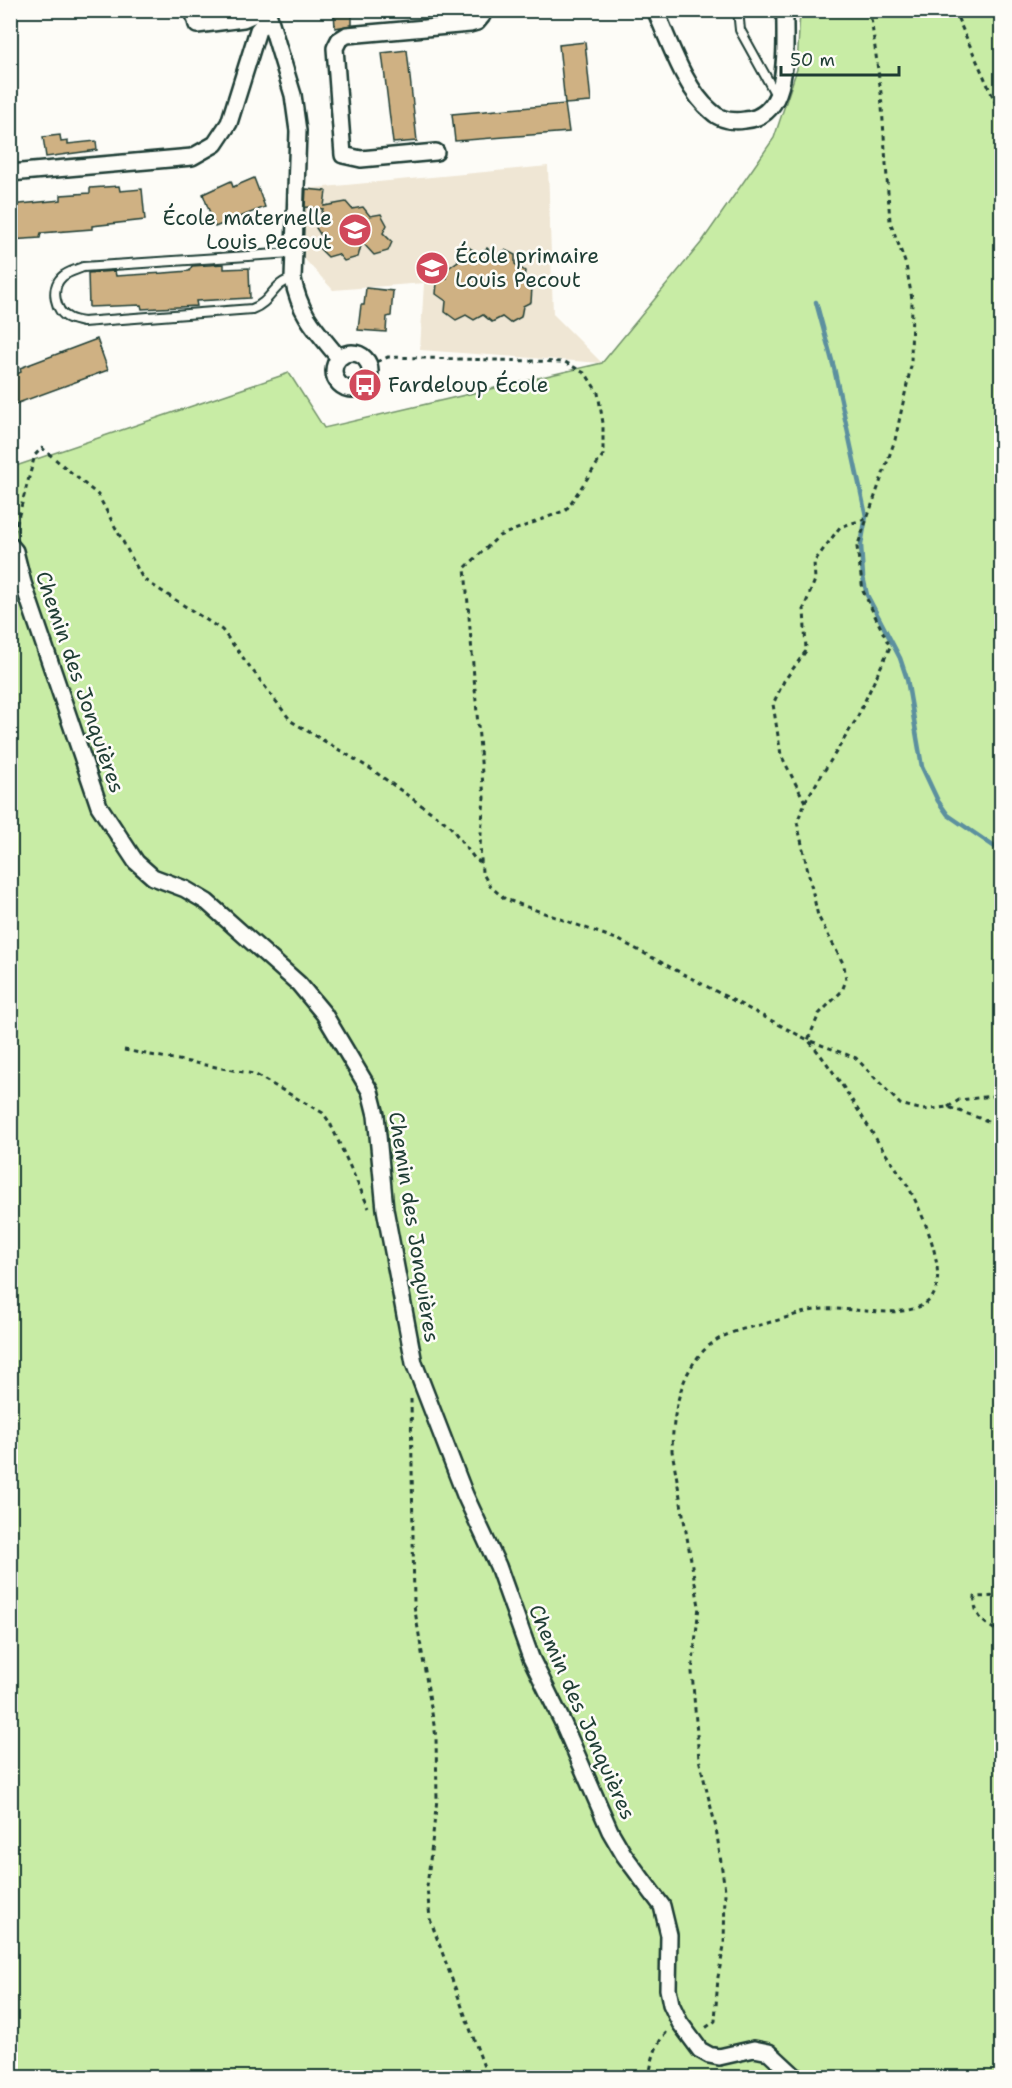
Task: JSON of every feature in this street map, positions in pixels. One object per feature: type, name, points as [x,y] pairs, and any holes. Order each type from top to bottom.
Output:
[{"type":"street","points":[[193,10],[197,25],[243,19],[266,13]]},
{"type":"street","points":[[436,152],[361,159],[343,155],[335,48],[339,40],[347,35],[470,24],[477,22],[482,16],[482,10]]},
{"type":"street","points":[[655,10],[700,99],[719,117],[730,120],[754,119],[764,116],[774,105],[781,86],[785,10]]},
{"type":"street","points":[[10,173],[192,158],[215,144],[229,123],[258,30],[266,13]]},
{"type":"street","points":[[266,13],[293,96],[298,131],[292,254],[297,302],[303,314],[339,358]]},
{"type":"street","points":[[352,352],[366,358],[369,365],[369,379],[365,385],[352,390],[345,388],[335,378],[335,364],[339,358],[352,352]]},
{"type":"street","name":"Chemin des Jonquières","points":[[11,546],[15,551],[22,583],[99,806],[136,862],[153,877],[207,902],[299,984],[324,1014],[370,1091],[376,1115],[386,1209],[414,1363],[465,1495],[498,1566],[531,1658],[563,1722],[610,1831],[624,1855],[662,1906],[669,1935],[668,1989],[671,2004],[684,2029],[700,2050],[719,2057],[754,2049],[769,2052],[797,2078]]},
{"type":"lane","points":[[738,10],[740,30],[777,96]]},
{"type":"lane","points":[[292,254],[83,267],[63,275],[57,283],[55,294],[59,309],[67,318],[82,322],[252,309],[268,300],[279,284],[293,279]]},
{"type":"path","points":[[808,1040],[819,1014],[842,991],[846,980],[844,965],[818,916],[797,822],[805,802],[856,720],[890,647],[863,591],[857,547],[895,440],[911,366],[912,299],[906,265],[890,221],[881,93],[870,10]]},
{"type":"path","points":[[954,10],[1002,117]]},
{"type":"path","points":[[369,365],[388,357],[565,362],[586,374],[598,393],[603,423],[603,455],[566,510],[498,536],[465,568],[484,798],[480,846],[482,872],[490,886],[505,899],[619,940],[808,1040],[856,1058],[900,1104],[923,1110],[948,1107],[1002,1126]]},
{"type":"path","points":[[11,546],[35,455],[42,448],[98,495],[143,579],[222,630],[291,721],[371,769],[449,825],[475,859],[482,863]]},
{"type":"path","points":[[805,802],[781,755],[773,704],[784,681],[806,651],[804,608],[815,580],[814,562],[840,527],[868,518]]},
{"type":"path","points":[[649,2078],[652,2061],[664,2034],[684,2029],[707,2028],[715,2021],[718,1977],[724,1946],[725,1890],[716,1827],[699,1759],[692,1672],[699,1606],[672,1451],[672,1426],[680,1388],[694,1362],[708,1347],[730,1333],[822,1309],[903,1311],[926,1303],[936,1292],[939,1279],[936,1256],[912,1193],[826,1060],[808,1040]]},
{"type":"path","points":[[124,1050],[254,1074],[323,1113],[330,1123],[363,1200],[369,1209],[386,1209]]},
{"type":"path","points":[[948,1107],[958,1100],[1002,1095]]},
{"type":"path","points":[[411,1395],[414,1605],[436,1737],[437,1799],[427,1887],[430,1919],[488,2078]]},
{"type":"path","points":[[1002,1596],[975,1597],[974,1606],[979,1617],[1002,1634]]},
{"type":"path","points":[[10,2069],[26,2078]]},
{"type":"shaded area","name":"École primaire Louis Pecout","points":[[548,166],[553,314],[602,363],[420,350],[424,283],[333,290],[298,252],[303,189]]},
{"type":"green space","points":[[800,11],[1001,11],[1001,2077],[11,2077],[10,468],[289,373],[324,428],[602,363],[701,243],[774,138],[797,69]]},
{"type":"building","points":[[334,10],[352,10],[352,25],[335,28]]},
{"type":"building","points":[[585,42],[591,102],[565,104],[559,45]]},
{"type":"building","points":[[407,50],[417,141],[393,143],[382,53]]},
{"type":"building","points":[[565,104],[569,132],[455,141],[452,114]]},
{"type":"building","points":[[60,135],[61,142],[68,141],[68,144],[96,141],[97,150],[46,157],[43,137]]},
{"type":"building","points":[[254,178],[265,207],[215,227],[203,194],[231,181],[233,187]]},
{"type":"building","points":[[119,186],[120,191],[142,189],[145,220],[92,226],[92,229],[41,233],[40,238],[10,240],[10,205],[61,200],[61,195],[90,193],[90,188]]},
{"type":"building","points":[[306,189],[326,191],[324,206],[346,202],[352,209],[363,207],[370,216],[381,214],[387,225],[383,233],[392,242],[388,251],[374,255],[362,242],[358,257],[344,261],[338,254],[328,257],[318,247],[322,237],[316,228],[323,209],[305,207]]},
{"type":"building","points":[[468,247],[479,254],[487,248],[496,256],[505,250],[515,255],[515,264],[525,271],[523,283],[532,287],[531,302],[523,306],[521,317],[510,323],[502,317],[492,322],[483,315],[474,320],[466,315],[456,320],[445,312],[446,301],[436,294],[437,282],[447,278],[447,269],[458,261],[458,253]]},
{"type":"building","points":[[224,264],[224,269],[249,268],[250,298],[196,301],[197,306],[142,309],[141,305],[89,307],[88,273],[115,271],[116,276],[164,273],[189,271],[192,266]]},
{"type":"building","points":[[366,288],[393,291],[391,316],[387,317],[386,332],[358,330]]},
{"type":"building","points":[[97,339],[108,370],[10,406],[10,377],[21,372],[20,368]]},
{"type":"waterway","points":[[816,302],[834,368],[866,516],[861,545],[863,577],[867,595],[900,658],[907,679],[922,767],[938,801],[948,815],[1002,852]]},
{"type":"place","name":"École maternelle Louis Pecout","points":[[355,230]]},
{"type":"place","name":"École primaire Louis Pecout","points":[[432,268]]},
{"type":"place","name":"Fardeloup École","points":[[365,385]]}]
